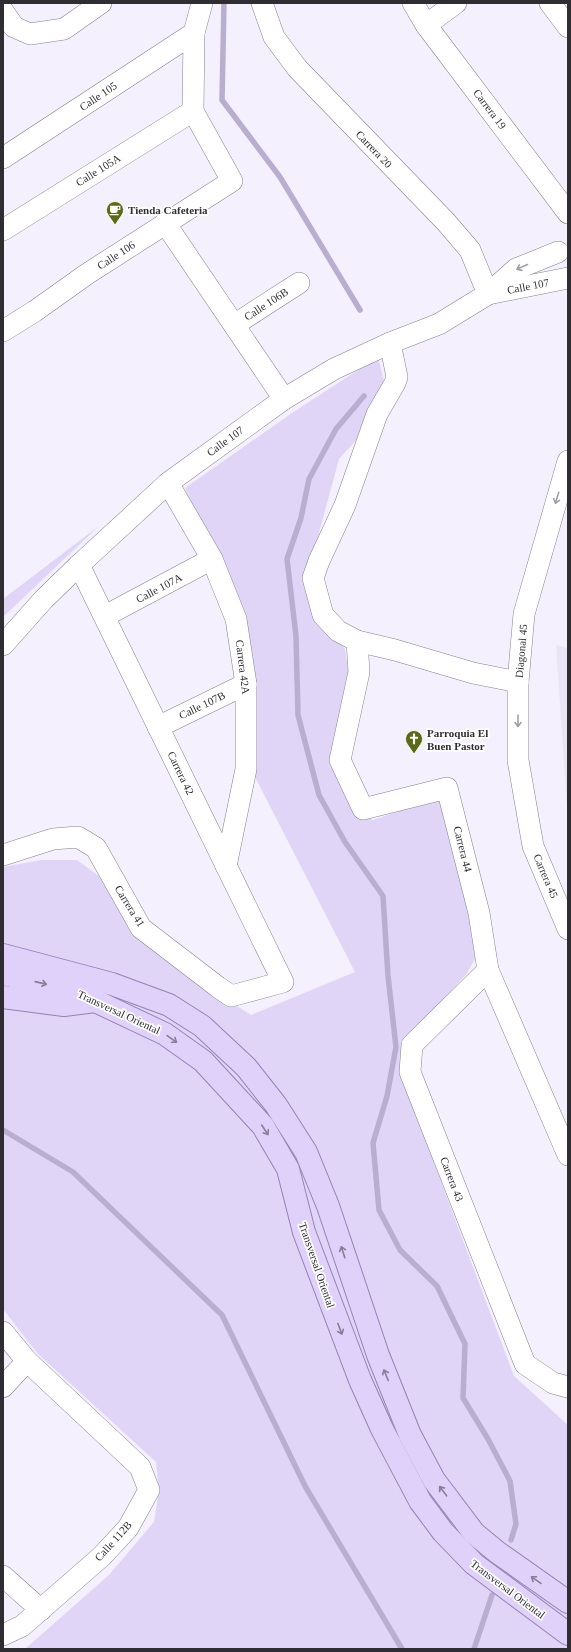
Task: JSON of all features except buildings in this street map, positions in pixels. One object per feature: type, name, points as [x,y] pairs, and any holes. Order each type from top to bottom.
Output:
[{"type":"main road","name":"Transversal Oriental","points":[[3,955],[112,984],[169,1005],[202,1026],[246,1067],[276,1105],[306,1152],[328,1206],[378,1355],[410,1435],[434,1480],[474,1533],[497,1552],[568,1602]]},
{"type":"main road","name":"Transversal Oriental","points":[[3,974],[70,989],[165,1034],[203,1061],[263,1126],[288,1169],[304,1232],[360,1380],[382,1429],[420,1501],[442,1532],[474,1564],[568,1634]]},
{"type":"main road","points":[[3,997],[64,1005],[95,1001]]},
{"type":"street","points":[[3,11],[14,27],[30,34],[64,29],[101,3]]},
{"type":"street","points":[[193,111],[194,33],[202,3]]},
{"type":"street","name":"Carrera 20","points":[[262,3],[274,37],[297,68],[446,222],[470,250],[488,294]]},
{"type":"street","name":"Carrera 19","points":[[413,3],[426,25],[568,214]]},
{"type":"street","points":[[426,25],[456,3]]},
{"type":"street","points":[[550,3],[568,27]]},
{"type":"street","name":"Calle 105","points":[[3,158],[194,33]]},
{"type":"street","name":"Calle 106","points":[[3,331],[165,223],[232,181],[193,111]]},
{"type":"street","name":"Calle 105A","points":[[3,230],[193,111]]},
{"type":"street","points":[[165,223],[284,398]]},
{"type":"street","points":[[563,248],[555,262],[556,268],[563,276],[568,278]]},
{"type":"street","name":"Calle 107","points":[[3,645],[44,599],[168,483],[284,398],[334,369],[390,342],[439,324],[488,294],[516,269],[563,248]]},
{"type":"street","name":"Calle 107","points":[[488,294],[568,278]]},
{"type":"street","name":"Calle 106B","points":[[234,326],[299,284]]},
{"type":"street","points":[[390,342],[397,377],[378,414],[344,505],[313,578],[323,615],[338,631],[357,641],[395,650],[472,673],[518,682]]},
{"type":"street","name":"Diagonal 45","points":[[533,846],[518,760],[518,682],[524,614],[568,461]]},
{"type":"street","name":"Carrera 42A","points":[[168,483],[212,559],[236,619],[246,684],[246,769],[226,866]]},
{"type":"street","name":"Calle 107A","points":[[105,616],[212,559]]},
{"type":"street","name":"Carrera 42","points":[[79,565],[283,982]]},
{"type":"street","name":"Carrera 44","points":[[357,641],[359,672],[340,760],[364,809],[447,788],[479,913],[488,970],[568,1155]]},
{"type":"street","name":"Calle 107B","points":[[158,727],[246,684]]},
{"type":"street","name":"Carrera 41","points":[[3,855],[53,840],[78,837],[96,848],[141,928],[218,987],[231,996],[283,982]]},
{"type":"street","name":"Carrera 45","points":[[533,846],[568,929]]},
{"type":"street","name":"Carrera 43","points":[[488,970],[412,1046],[410,1072],[525,1364],[553,1383],[568,1387]]},
{"type":"street","points":[[3,1332],[27,1361],[3,1387]]},
{"type":"street","name":"Calle 112B","points":[[3,1635],[22,1626],[102,1556],[128,1528],[150,1490],[140,1467],[27,1361]]},
{"type":"street","points":[[3,1576],[41,1610]]},
{"type":"shaded area","points":[[378,357],[386,389],[367,428],[339,459],[316,544],[317,617],[345,649],[349,677],[344,707],[355,810],[373,820],[443,796],[470,914],[476,957],[467,973],[407,1041],[402,1078],[514,1376],[568,1425],[568,1649],[25,1649],[109,1575],[154,1522],[159,1490],[156,1462],[37,1353],[3,1309],[3,867],[41,860],[77,860],[99,876],[135,931],[165,960],[251,1015],[355,972],[252,771],[245,621],[185,488],[292,413]]},
{"type":"shaded area","points":[[99,526],[3,617],[3,599]]},
{"type":"shaded area","points":[[556,645],[568,648],[568,822]]},
{"type":"waterway","points":[[224,3],[222,100],[280,177],[360,310]]},
{"type":"waterway","points":[[364,396],[336,429],[309,479],[301,518],[287,559],[296,636],[298,715],[319,795],[345,842],[383,896],[388,976],[396,1047],[387,1096],[373,1143],[379,1210],[400,1250],[437,1286],[465,1344],[463,1398],[488,1439],[510,1481],[516,1524],[511,1540]]},
{"type":"waterway","points":[[3,1130],[73,1172],[222,1315],[305,1486],[402,1649]]},
{"type":"waterway","points":[[474,1649],[492,1595]]},
{"type":"place","name":"Tienda Cafeteria","points":[[115,225]]},
{"type":"place","name":"Parroquia El Buen Pastor","points":[[414,754]]}]
